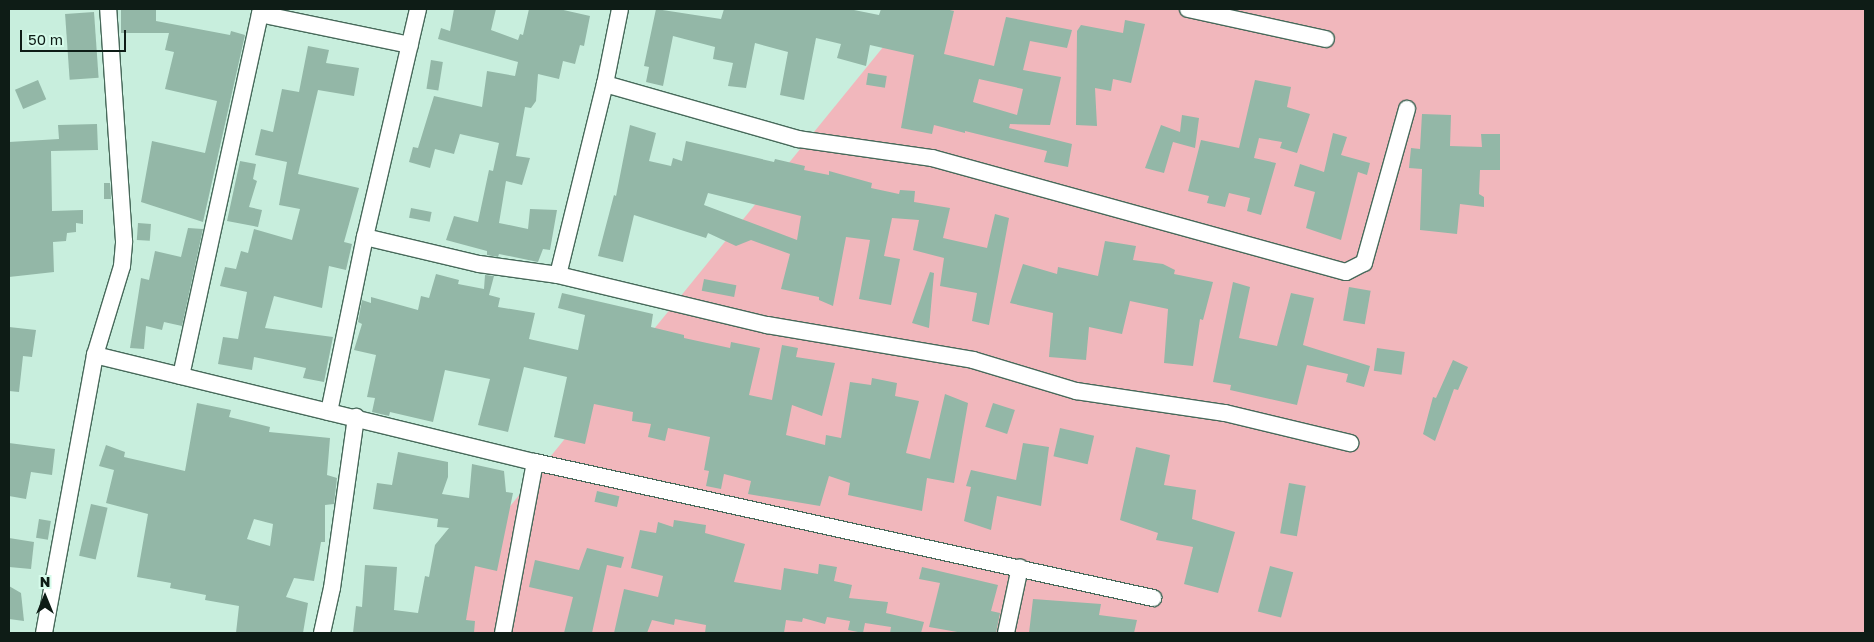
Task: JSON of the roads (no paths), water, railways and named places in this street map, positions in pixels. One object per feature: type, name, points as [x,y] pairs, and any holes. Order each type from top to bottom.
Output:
[{"type":"street","points":[[44,633],[95,355],[115,294],[124,241],[108,9]]},
{"type":"street","points":[[329,412],[364,237],[418,9]]},
{"type":"street","points":[[558,276],[605,84],[620,9]]},
{"type":"street","points":[[1188,9],[1326,39]]},
{"type":"street","points":[[181,376],[260,14],[410,45]]},
{"type":"street","points":[[605,84],[798,139],[932,158],[1346,272],[1364,263],[1408,109]]},
{"type":"street","points":[[364,237],[479,264],[558,276],[767,325],[973,360],[1076,391],[1225,413],[1350,443]]},
{"type":"street","points":[[95,355],[535,462],[1020,567],[1154,598]]},
{"type":"street","points":[[322,633],[332,588],[356,418]]},
{"type":"street","points":[[503,633],[535,462]]},
{"type":"street","points":[[1006,633],[1020,567]]}]
